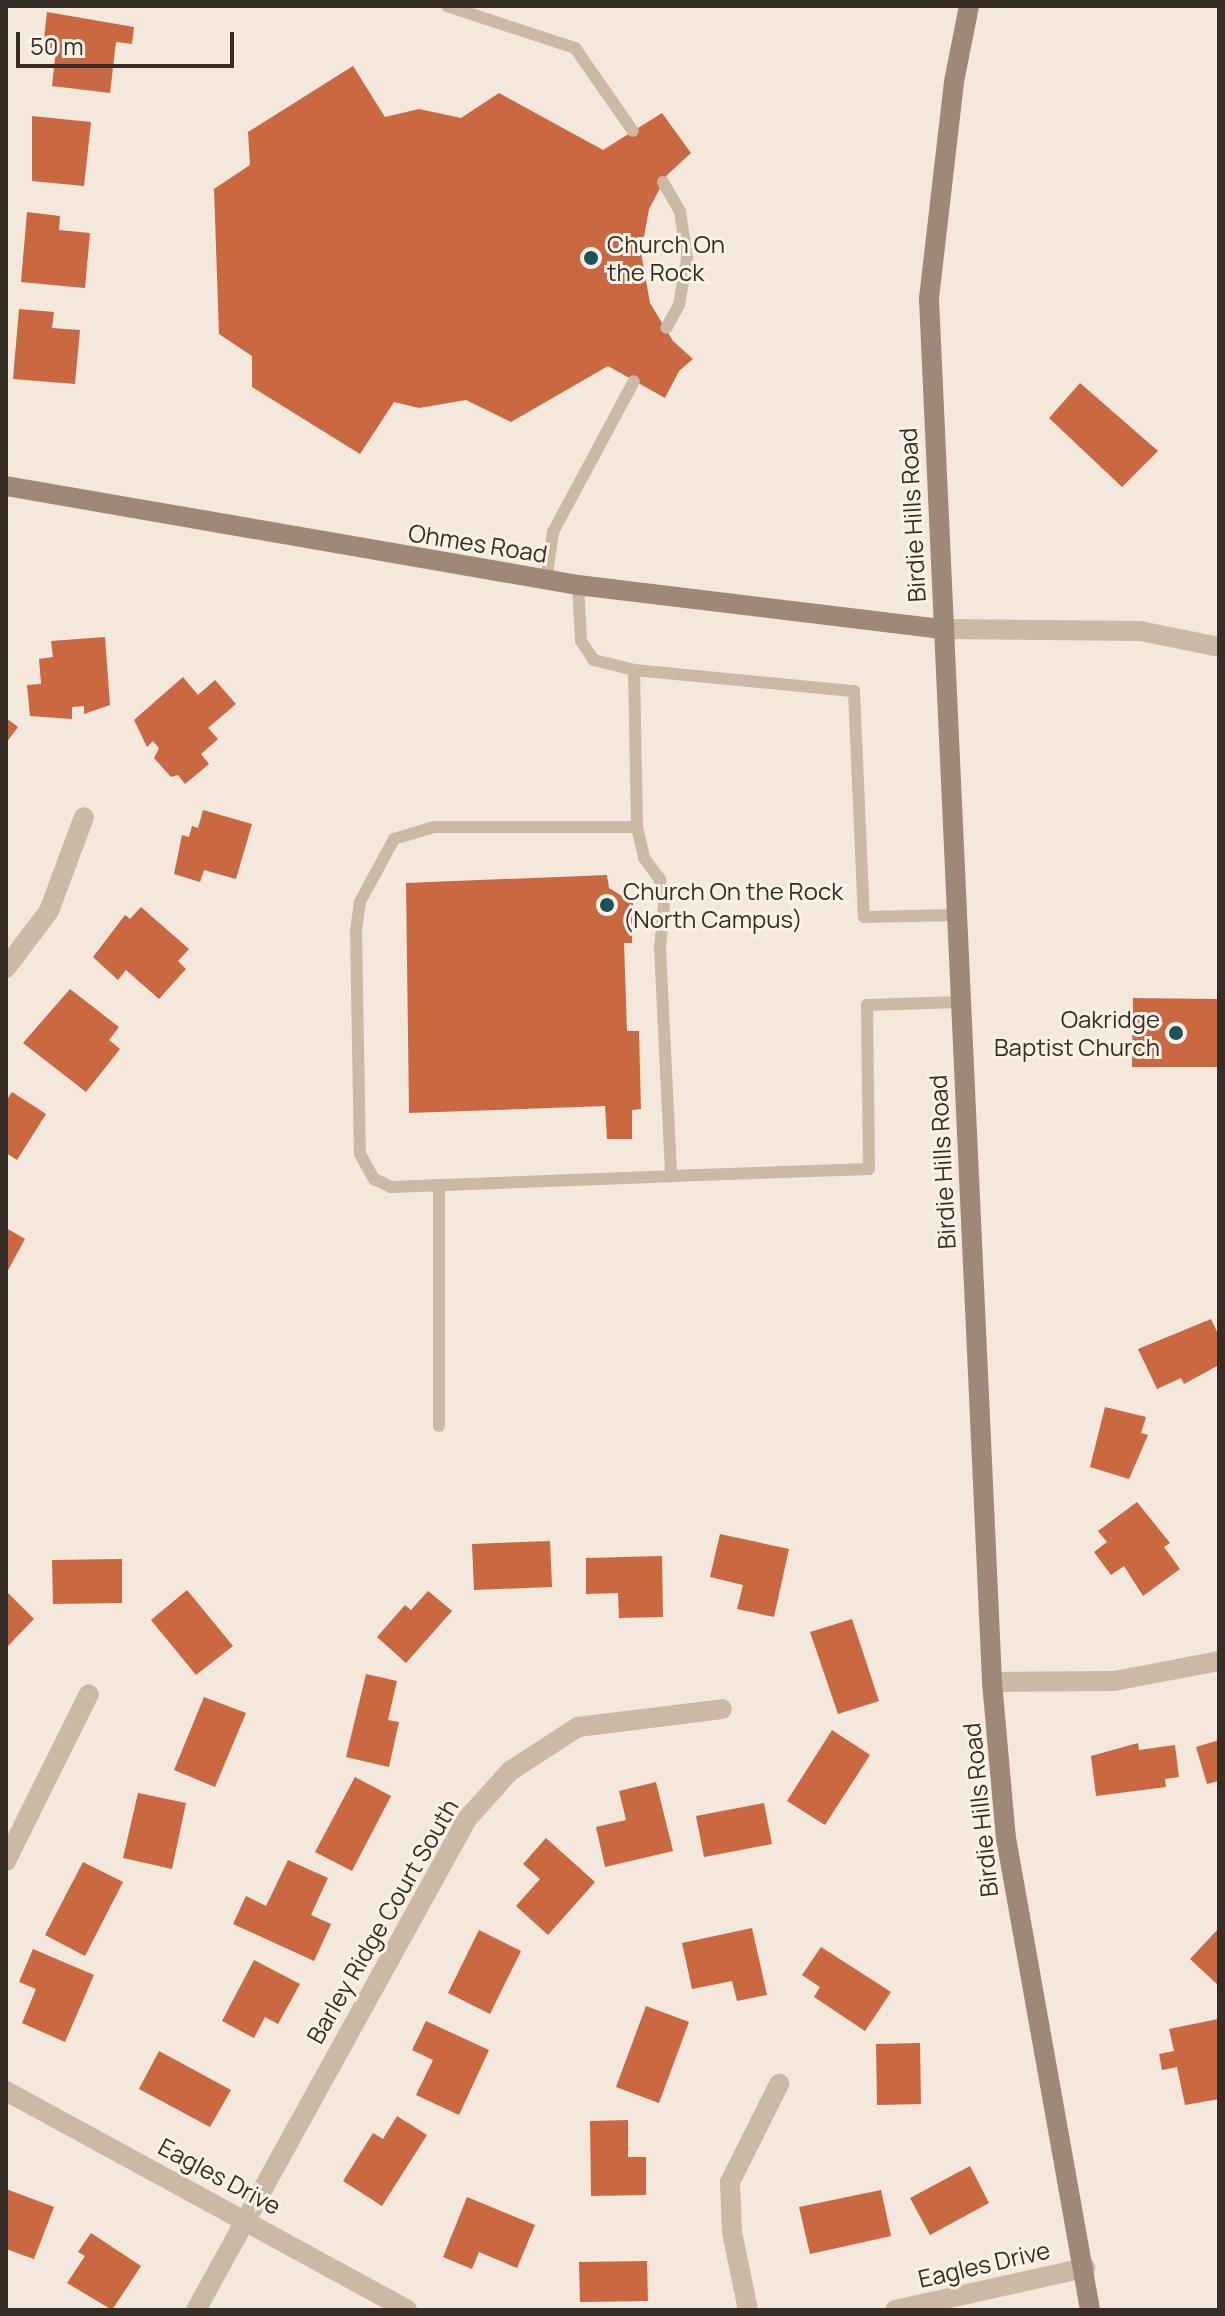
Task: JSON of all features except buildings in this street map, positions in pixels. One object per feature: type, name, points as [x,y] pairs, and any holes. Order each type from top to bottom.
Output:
[{"type":"main road","name":"Birdie Hills Road","points":[[969,6],[954,82],[929,299],[992,1682],[1006,1838],[1085,2268],[1090,2310]]},
{"type":"main road","name":"Ohmes Road","points":[[6,486],[578,585],[944,629]]},
{"type":"street","points":[[944,629],[1140,631],[1219,647]]},
{"type":"street","points":[[6,968],[49,911],[84,817]]},
{"type":"street","points":[[992,1682],[1114,1681],[1219,1661]]},
{"type":"street","points":[[6,1861],[89,1694]]},
{"type":"street","name":"Barley Ridge Court South","points":[[196,2310],[467,1819],[510,1771],[578,1727],[722,1709]]},
{"type":"street","points":[[748,2310],[732,2232],[730,2182],[779,2084]]},
{"type":"street","name":"Eagles Drive","points":[[6,2091],[245,2218],[407,2310]]},
{"type":"street","name":"Eagles Drive","points":[[895,2310],[1085,2268]]},
{"type":"lane","points":[[447,6],[575,48],[633,131]]},
{"type":"lane","points":[[663,182],[680,211],[687,259],[679,305],[666,328]]},
{"type":"lane","points":[[546,580],[553,532],[634,381]]},
{"type":"lane","points":[[578,585],[581,641],[594,660],[634,670],[854,691],[864,917],[956,915]]},
{"type":"lane","points":[[634,670],[637,827],[644,858],[660,879],[664,905],[660,948],[671,1176]]},
{"type":"lane","points":[[637,827],[434,827],[394,839],[377,865],[360,902],[356,930],[360,1154],[374,1179],[391,1187],[869,1169],[867,1005],[960,1002]]},
{"type":"lane","points":[[439,1185],[439,1426]]},
{"type":"place","name":"Church On the Rock","points":[[591,258]]},
{"type":"place","name":"Church On the Rock (North Campus)","points":[[607,905]]},
{"type":"place","name":"Oakridge Baptist Church","points":[[1176,1033]]}]
